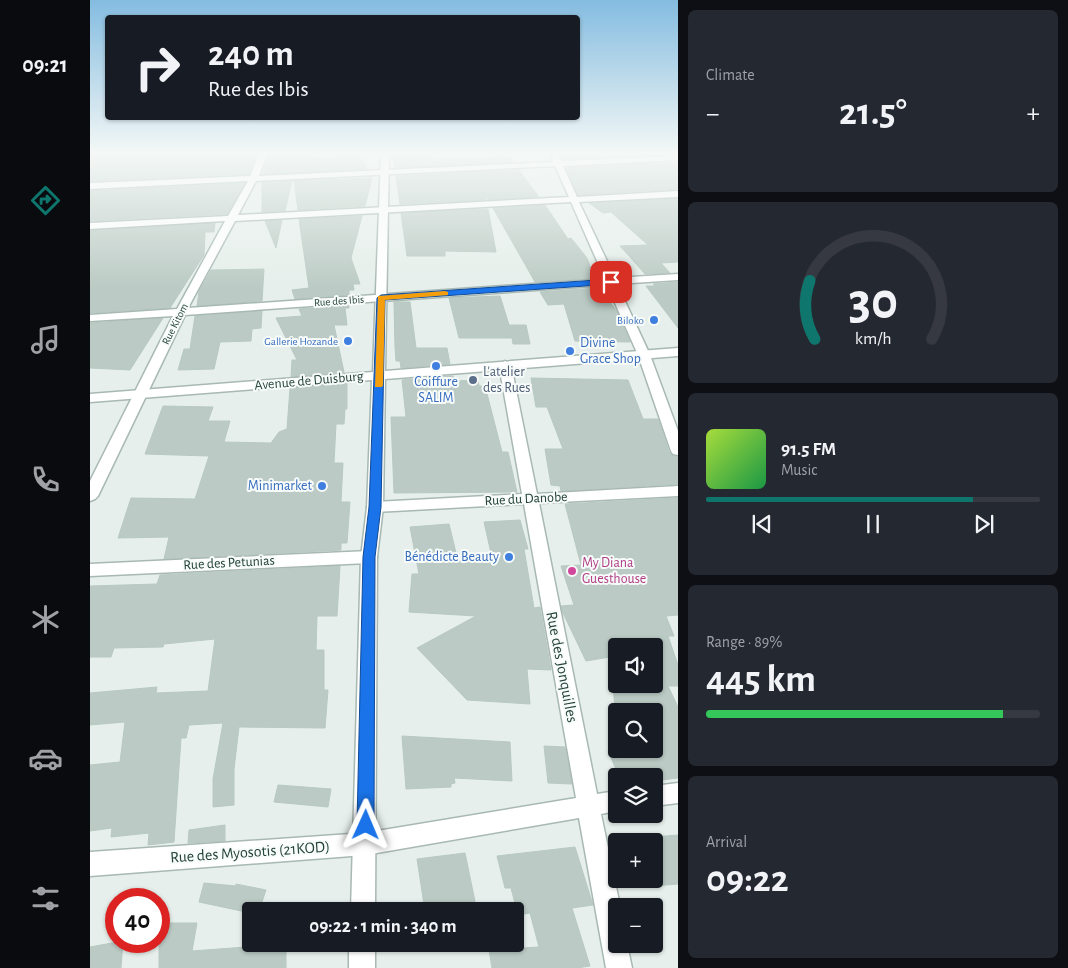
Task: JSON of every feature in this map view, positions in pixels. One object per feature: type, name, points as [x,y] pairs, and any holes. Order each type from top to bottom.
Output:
[{"type":"street","name":"Rue Kitom","points":[[90,496],[180,313],[242,199]]},
{"type":"street","points":[[363,902],[369,557],[375,507],[383,199]]},
{"type":"street","points":[[90,226],[571,199]]},
{"type":"street","points":[[574,199],[644,355],[678,451]]},
{"type":"street","name":"Rue des Ibis","points":[[90,318],[678,277]]},
{"type":"street","name":"Avenue de Duisburg","points":[[90,398],[678,352]]},
{"type":"street","name":"Rue des Jonquilles","points":[[505,366],[619,968]]},
{"type":"street","name":"Rue du Danobe","points":[[375,507],[678,492]]},
{"type":"street","name":"Rue des Petunias","points":[[90,570],[369,557]]},
{"type":"street","points":[[663,795],[678,793]]},
{"type":"street","name":"Rue des Myosotis (21KOD)","points":[[90,864],[365,844],[608,802]]},
{"type":"street","points":[[362,952],[362,968]]},
{"type":"building","points":[[90,199],[236,199],[227,214],[90,221]]},
{"type":"building","points":[[262,199],[288,199],[285,211],[262,212]]},
{"type":"building","points":[[297,199],[367,199],[365,206],[298,210]]},
{"type":"building","points":[[399,199],[486,200],[400,204]]},
{"type":"building","points":[[678,199],[678,262],[661,263],[670,273],[645,274],[620,246],[648,245],[611,212],[603,213],[589,203]]},
{"type":"building","points":[[545,205],[568,239],[571,238],[587,258],[594,278],[535,282],[493,208]]},
{"type":"building","points":[[488,209],[496,252],[445,251],[445,256],[407,256],[401,213]]},
{"type":"building","points":[[362,216],[351,258],[360,284],[353,284],[354,290],[349,290],[349,295],[295,299],[292,290],[309,288],[299,219]]},
{"type":"building","points":[[282,220],[276,248],[265,221]]},
{"type":"building","points":[[215,223],[214,232],[205,232],[204,255],[170,308],[90,313],[90,231]]},
{"type":"building","points":[[264,269],[262,301],[197,306],[199,292],[211,270]]},
{"type":"building","points":[[678,282],[678,328],[646,286]]},
{"type":"building","points":[[598,288],[617,311],[630,342],[575,341],[564,304],[548,305],[540,292]]},
{"type":"building","points":[[500,296],[509,325],[526,325],[530,344],[513,344],[512,338],[459,338],[449,298]]},
{"type":"building","points":[[394,302],[410,302],[416,348],[447,348],[450,364],[401,368],[400,361],[396,361]]},
{"type":"building","points":[[349,305],[349,308],[345,308],[347,325],[334,325],[344,372],[291,377],[292,360],[297,360],[276,318],[302,316],[299,309]]},
{"type":"building","points":[[262,311],[261,328],[252,329],[251,341],[220,342],[214,369],[178,370],[184,349],[190,349],[195,316]]},
{"type":"building","points":[[163,318],[130,370],[90,368],[90,323]]},
{"type":"building","points":[[453,376],[454,381],[478,380],[479,386],[485,386],[502,452],[508,452],[517,492],[394,493],[391,417],[406,417],[402,380]]},
{"type":"building","points":[[531,378],[628,380],[643,419],[658,419],[669,452],[673,456],[678,457],[678,484],[561,491],[560,486],[551,485],[545,449],[563,449],[547,407],[536,407]]},
{"type":"building","points":[[347,384],[347,409],[345,409],[344,424],[336,424],[334,463],[343,463],[341,502],[350,502],[347,543],[341,543],[341,550],[164,559],[169,537],[118,538],[131,498],[195,499],[209,456],[145,454],[163,406],[213,407],[208,421],[230,421],[224,442],[271,443],[279,432],[287,429],[290,388]]},
{"type":"building","points":[[678,498],[678,615],[666,616],[674,636],[668,636],[678,665],[678,686],[668,686],[678,707],[678,778],[663,780],[663,768],[615,768],[611,758],[663,758],[663,703],[614,703],[614,693],[663,693],[663,638],[608,638],[608,657],[586,661],[561,606],[574,605],[561,566],[581,565],[565,504]]},
{"type":"building","points":[[520,520],[528,549],[524,549],[534,608],[540,607],[551,670],[527,669],[530,704],[467,700],[417,648],[476,616],[409,612],[412,574],[419,574],[410,527],[449,524],[458,561],[493,562],[484,522]]},
{"type":"building","points":[[340,566],[337,616],[317,616],[316,650],[324,650],[324,690],[328,690],[325,728],[239,727],[234,769],[234,805],[213,807],[213,779],[223,723],[189,725],[186,738],[181,738],[174,842],[148,845],[149,833],[111,837],[112,828],[90,831],[90,765],[120,762],[125,722],[90,725],[90,693],[157,687],[156,693],[208,691],[215,639],[164,644],[163,647],[114,648],[111,657],[90,657],[90,586],[157,584],[160,575]]},
{"type":"building","points":[[402,736],[510,742],[512,781],[454,778],[455,783],[451,784],[451,787],[406,789]]},
{"type":"building","points":[[544,746],[565,747],[572,784],[548,783]]},
{"type":"building","points":[[278,785],[331,789],[328,807],[274,802]]},
{"type":"building","points":[[225,825],[225,841],[188,843],[189,830]]},
{"type":"building","points":[[678,835],[678,884],[663,885],[663,836]]},
{"type":"building","points":[[575,847],[593,905],[572,908],[590,966],[577,968],[492,968],[489,952],[524,952],[524,948],[539,947],[530,913],[524,914],[524,902],[515,902],[511,888],[505,888],[497,856]]},
{"type":"building","points":[[465,853],[475,902],[424,902],[417,859]]},
{"type":"building","points":[[204,883],[236,886],[236,884],[266,890],[262,902],[242,902],[242,911],[199,902]]},
{"type":"building","points":[[170,923],[197,923],[192,951],[242,947],[242,952],[286,952],[286,968],[159,968],[159,953],[170,953]]},
{"type":"building","points":[[105,944],[105,953],[122,953],[121,968],[90,968],[90,947]]},
{"type":"slow traffic","points":[[378,385],[381,298],[445,293]]},
{"type":"place","name":"Biloko","points":[[654,320]]},
{"type":"place","name":"Gallerie Hozande","points":[[348,341]]},
{"type":"place","name":"Divine Grace Shop","points":[[570,351]]},
{"type":"place","name":"Coiffure SALIM","points":[[436,366]]},
{"type":"place","name":"L'atelier des Rues","points":[[473,380]]},
{"type":"place","name":"Minimarket","points":[[322,486]]},
{"type":"place","name":"Bénédicte Beauty","points":[[509,557]]},
{"type":"place","name":"My Diana Guesthouse","points":[[572,571]]},
{"type":"route","points":[[366,825],[369,557],[375,507],[381,298],[611,282]]}]
